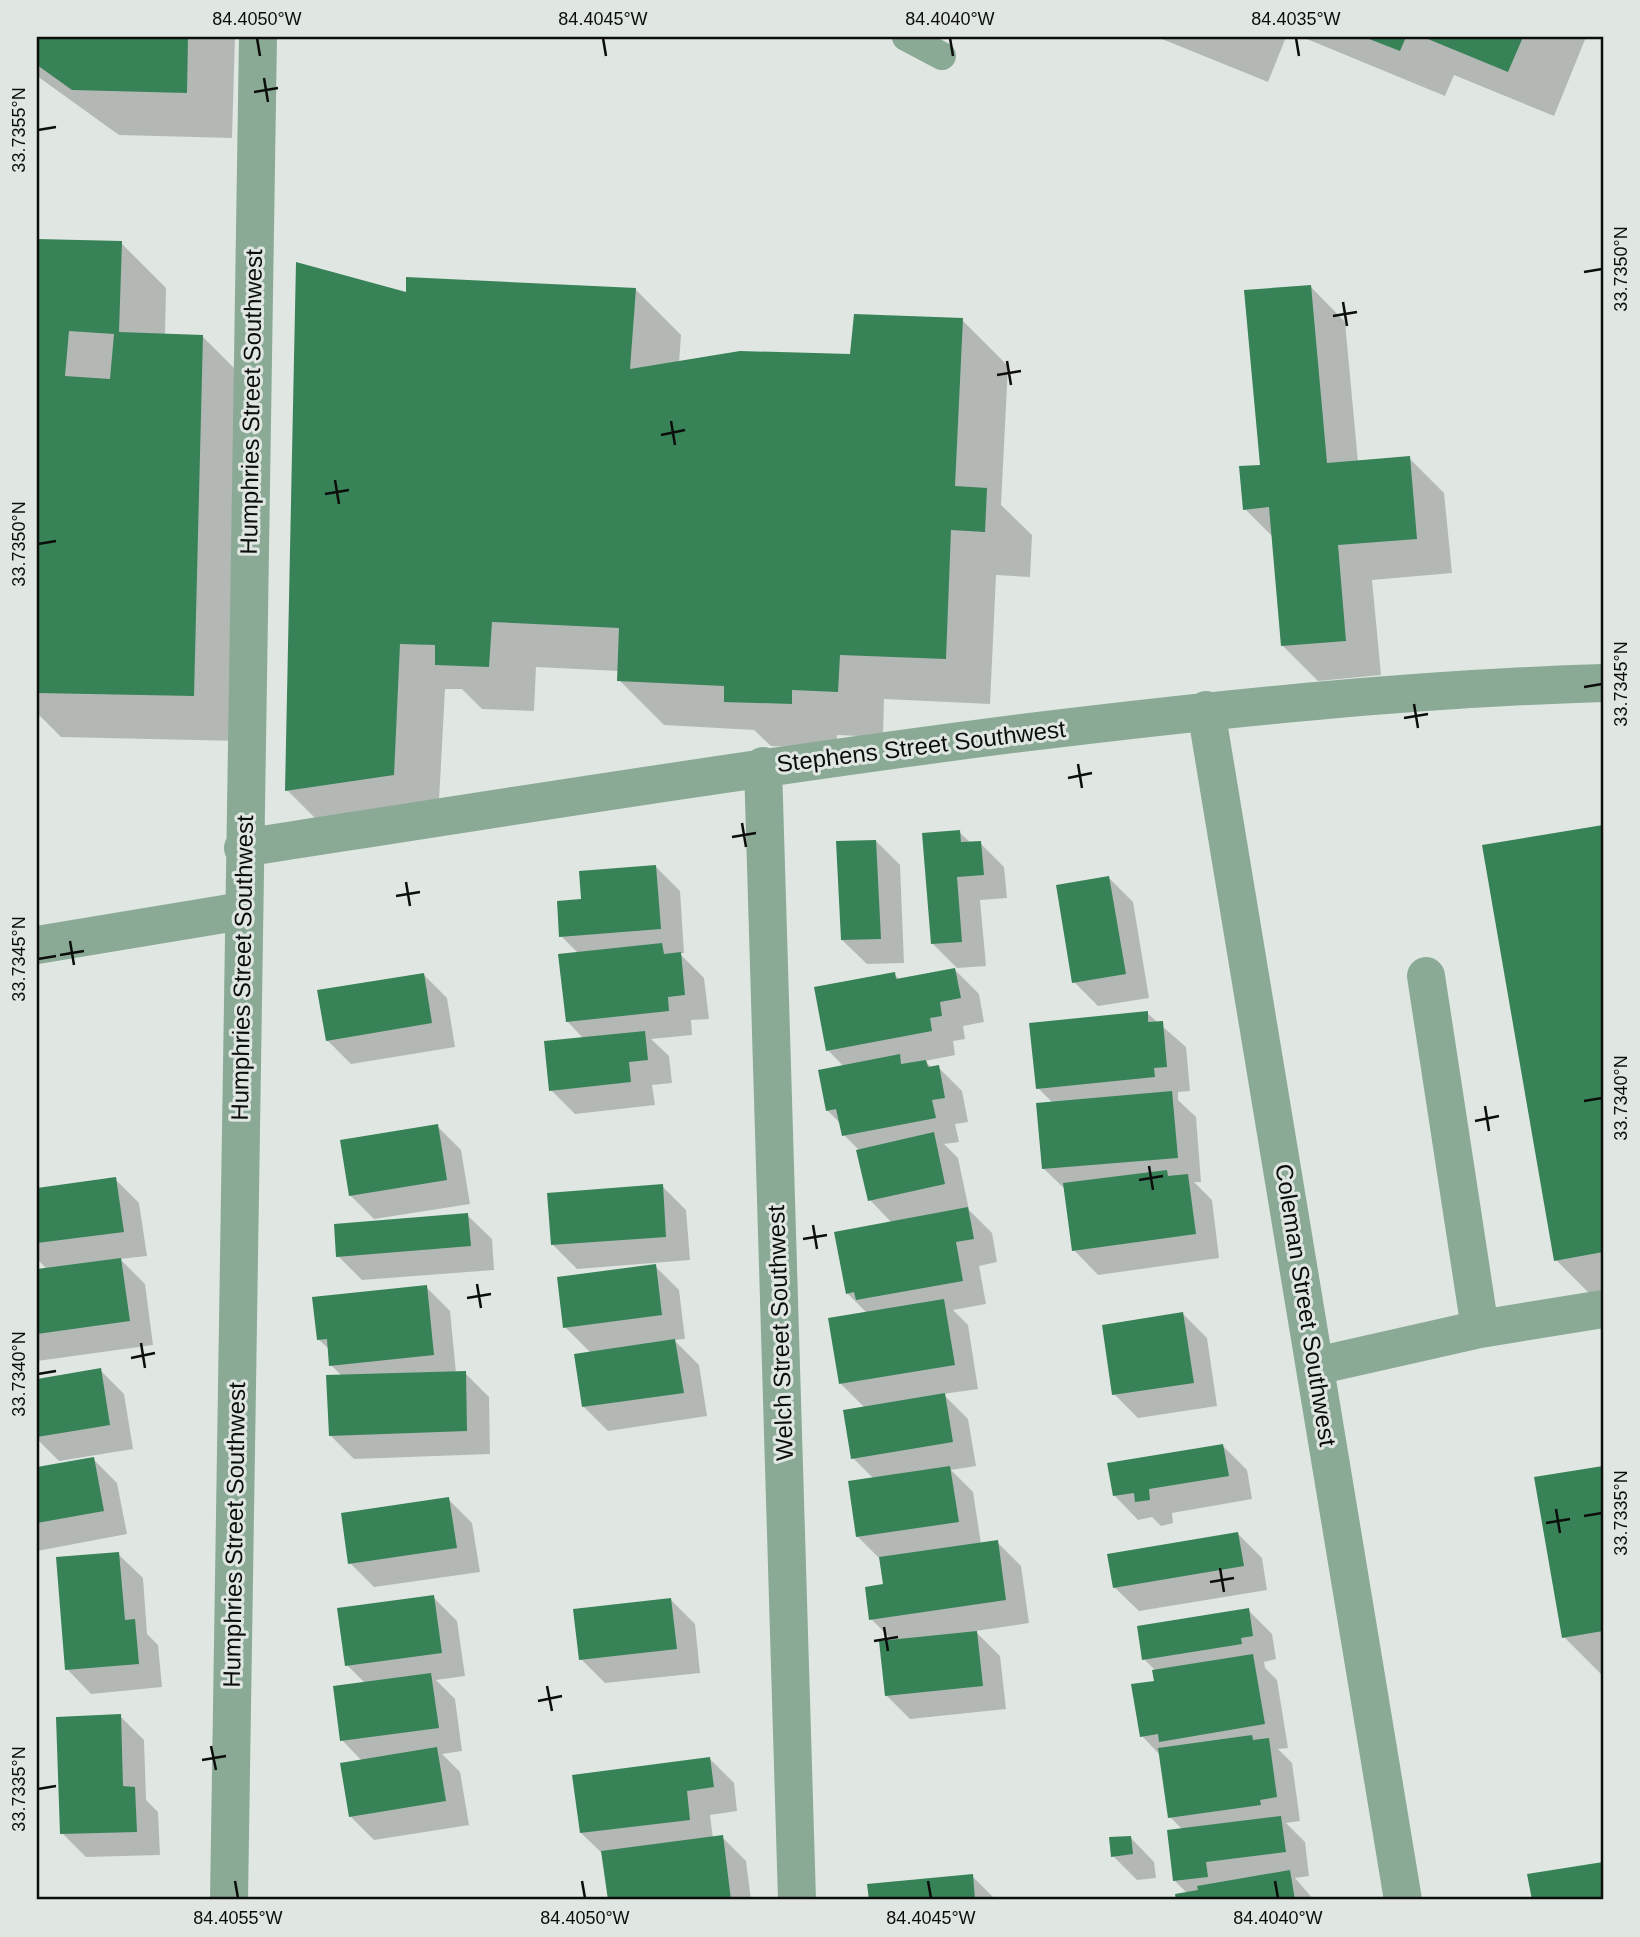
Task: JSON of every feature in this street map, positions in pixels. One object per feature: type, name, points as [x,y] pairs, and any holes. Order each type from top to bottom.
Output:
[{"type":"street","name":"Humphries Street Southwest","points":[[229,1900],[242,911],[258,37]]},
{"type":"street","name":"Stephens Street Southwest","points":[[243,848],[763,766],[1206,710],[1508,686],[1603,683]]},
{"type":"street","name":"Coleman Street Southwest","points":[[1206,710],[1403,1900]]},
{"type":"street","name":"Welch Street Southwest","points":[[763,766],[797,1900]]},
{"type":"street","points":[[37,945],[242,911]]},
{"type":"street","points":[[1426,976],[1480,1329]]},
{"type":"street","points":[[1316,1366],[1480,1329],[1603,1309]]},
{"type":"lane","points":[[906,37],[942,56]]},
{"type":"building","points":[[37,37],[188,37],[187,93],[72,90],[37,65]]},
{"type":"building","points":[[1364,37],[1406,37],[1400,51]]},
{"type":"building","points":[[1423,37],[1523,37],[1508,72]]},
{"type":"building","points":[[37,239],[122,241],[119,332],[203,335],[194,696],[37,693]],"holes":[[[69,331],[114,334],[110,379],[65,376]]]},
{"type":"building","points":[[296,262],[406,292],[406,277],[636,288],[630,369],[740,351],[850,354],[854,314],[963,318],[955,486],[987,488],[985,532],[951,530],[946,659],[840,655],[838,692],[792,690],[792,704],[724,702],[724,686],[617,681],[619,628],[492,622],[489,667],[435,665],[435,645],[400,644],[394,775],[285,791]]},
{"type":"building","points":[[1311,285],[1327,463],[1410,456],[1417,539],[1338,545],[1346,641],[1281,646],[1269,507],[1243,510],[1239,466],[1260,465],[1244,290]]},
{"type":"building","points":[[1603,825],[1603,1252],[1554,1261],[1482,845]]},
{"type":"building","points":[[960,830],[961,842],[981,841],[984,875],[957,877],[962,942],[931,944],[922,833]]},
{"type":"building","points":[[876,840],[881,939],[841,940],[836,841]]},
{"type":"building","points":[[656,865],[661,929],[559,937],[557,901],[581,899],[579,871]]},
{"type":"building","points":[[1109,876],[1126,974],[1072,983],[1056,885]]},
{"type":"building","points":[[662,943],[664,954],[681,952],[685,995],[668,997],[669,1011],[566,1022],[558,954]]},
{"type":"building","points":[[955,968],[961,998],[940,1002],[942,1016],[930,1018],[932,1031],[826,1051],[814,987],[895,972],[896,979]]},
{"type":"building","points":[[424,973],[432,1023],[326,1041],[317,990]]},
{"type":"building","points":[[1148,1011],[1148,1022],[1163,1021],[1167,1067],[1154,1068],[1155,1077],[1036,1089],[1029,1023]]},
{"type":"building","points":[[645,1031],[648,1060],[629,1062],[631,1082],[549,1091],[544,1041]]},
{"type":"building","points":[[900,1054],[901,1064],[926,1060],[928,1067],[939,1065],[945,1098],[932,1100],[936,1118],[842,1136],[836,1109],[826,1111],[818,1070]]},
{"type":"building","points":[[1172,1091],[1178,1158],[1042,1169],[1036,1103]]},
{"type":"building","points":[[438,1124],[447,1180],[349,1196],[340,1140]]},
{"type":"building","points":[[934,1132],[945,1184],[868,1201],[856,1150]]},
{"type":"building","points":[[1167,1170],[1168,1176],[1188,1174],[1196,1234],[1072,1251],[1063,1183]]},
{"type":"building","points":[[116,1177],[124,1232],[37,1243],[37,1188]]},
{"type":"building","points":[[663,1184],[666,1237],[551,1245],[547,1193]]},
{"type":"building","points":[[968,1207],[974,1239],[956,1242],[963,1281],[856,1300],[854,1292],[846,1294],[834,1232]]},
{"type":"building","points":[[468,1213],[471,1246],[336,1257],[334,1224]]},
{"type":"building","points":[[121,1258],[130,1321],[37,1334],[37,1269]]},
{"type":"building","points":[[656,1264],[662,1315],[563,1328],[557,1277]]},
{"type":"building","points":[[427,1285],[434,1355],[329,1366],[327,1339],[317,1340],[312,1297]]},
{"type":"building","points":[[944,1299],[955,1365],[839,1384],[828,1318]]},
{"type":"building","points":[[1183,1312],[1194,1383],[1112,1395],[1102,1325]]},
{"type":"building","points":[[675,1339],[684,1393],[582,1407],[574,1354]]},
{"type":"building","points":[[101,1368],[110,1425],[37,1437],[37,1379]]},
{"type":"building","points":[[466,1371],[467,1431],[329,1436],[326,1375]]},
{"type":"building","points":[[945,1393],[953,1442],[851,1459],[843,1410]]},
{"type":"building","points":[[1223,1444],[1229,1476],[1149,1489],[1150,1500],[1135,1502],[1134,1493],[1113,1496],[1107,1463]]},
{"type":"building","points":[[94,1457],[104,1511],[37,1523],[37,1467]]},
{"type":"building","points":[[950,1466],[959,1522],[856,1537],[848,1481]]},
{"type":"building","points":[[1603,1466],[1603,1631],[1562,1638],[1534,1477]]},
{"type":"building","points":[[449,1497],[457,1548],[348,1564],[341,1513]]},
{"type":"building","points":[[1238,1532],[1244,1566],[1113,1588],[1107,1554]]},
{"type":"building","points":[[998,1540],[1006,1600],[869,1620],[865,1587],[883,1584],[879,1557]]},
{"type":"building","points":[[119,1552],[125,1620],[135,1619],[139,1664],[65,1670],[56,1557]]},
{"type":"building","points":[[434,1595],[442,1653],[345,1666],[337,1608]]},
{"type":"building","points":[[671,1598],[677,1649],[579,1660],[573,1609]]},
{"type":"building","points":[[1249,1608],[1253,1636],[1241,1638],[1242,1644],[1142,1660],[1137,1626]]},
{"type":"building","points":[[977,1631],[983,1686],[885,1696],[879,1641]]},
{"type":"building","points":[[1253,1654],[1265,1724],[1159,1742],[1158,1734],[1140,1737],[1131,1684],[1154,1681],[1152,1670]]},
{"type":"building","points":[[431,1673],[439,1728],[340,1741],[333,1686]]},
{"type":"building","points":[[121,1714],[123,1786],[135,1787],[137,1832],[60,1834],[56,1717]]},
{"type":"building","points":[[1252,1735],[1253,1740],[1269,1738],[1277,1797],[1260,1800],[1261,1805],[1168,1818],[1158,1748]]},
{"type":"building","points":[[437,1747],[446,1801],[349,1817],[340,1763]]},
{"type":"building","points":[[710,1757],[714,1787],[687,1791],[690,1820],[580,1833],[572,1775]]},
{"type":"building","points":[[1281,1816],[1286,1852],[1206,1862],[1208,1877],[1173,1881],[1167,1830]]},
{"type":"building","points":[[723,1835],[731,1900],[608,1900],[601,1851]]},
{"type":"building","points":[[1131,1836],[1133,1854],[1111,1857],[1109,1837]]},
{"type":"building","points":[[1603,1862],[1603,1900],[1532,1900],[1527,1874]]},
{"type":"building","points":[[1290,1870],[1295,1900],[1176,1900],[1175,1894],[1198,1890],[1197,1886]]},
{"type":"building","points":[[973,1874],[975,1900],[869,1900],[867,1884]]}]
